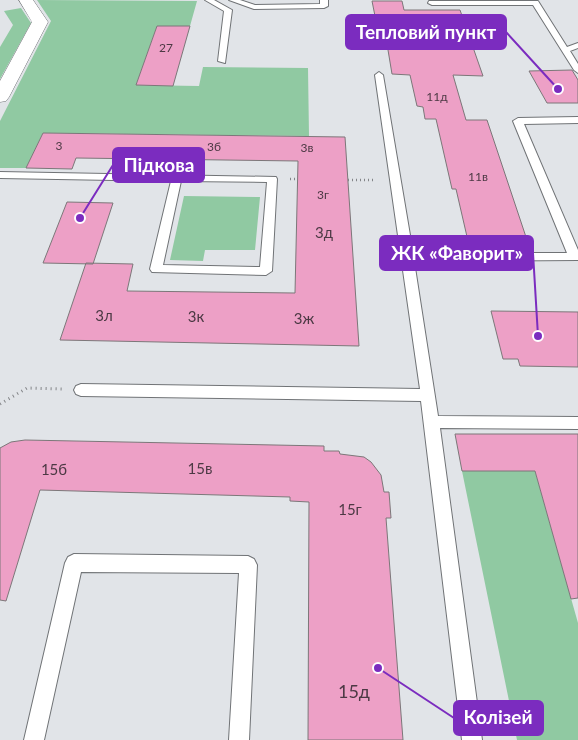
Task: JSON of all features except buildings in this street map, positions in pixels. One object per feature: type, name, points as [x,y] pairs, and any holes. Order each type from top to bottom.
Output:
[{"type":"street","points":[[0,97],[40,22],[26,0]]},
{"type":"lane","points":[[209,0],[228,10],[222,61]]},
{"type":"lane","points":[[233,0],[254,7],[324,6],[324,0]]},
{"type":"lane","points":[[432,2],[535,3],[578,70]]},
{"type":"lane","points":[[565,50],[578,45]]},
{"type":"lane","points":[[379,75],[451,562],[472,740]]},
{"type":"lane","points":[[407,257],[576,257],[518,120],[578,120]]},
{"type":"lane","points":[[0,175],[177,177],[272,179],[266,271],[156,269],[177,177]]},
{"type":"lane","points":[[81,390],[427,395]]},
{"type":"lane","points":[[431,422],[578,423]]},
{"type":"lane","points":[[34,740],[74,563],[248,565],[239,740]]},
{"type":"path","points":[[348,180],[396,180]]},
{"type":"path","points":[[0,404],[27,388],[81,390]]},
{"type":"green space","points":[[37,0],[197,1],[190,26],[157,26],[136,85],[199,86],[203,67],[308,68],[309,136],[43,133],[26,168],[0,168],[0,121],[51,21]]},
{"type":"green space","points":[[21,8],[31,23],[0,79],[0,47],[13,25],[4,11]]},
{"type":"green space","points":[[184,196],[260,197],[255,250],[205,250],[203,261],[170,260]]},
{"type":"green space","points":[[462,471],[535,471],[578,623],[578,740],[517,740]]},
{"type":"place","name":"Тепловий пункт","points":[[558,89]]},
{"type":"place","name":"Підкова","points":[[80,218]]},
{"type":"place","name":"ЖК «Фаворит»","points":[[538,336]]},
{"type":"place","name":"Колізей","points":[[378,668]]}]
